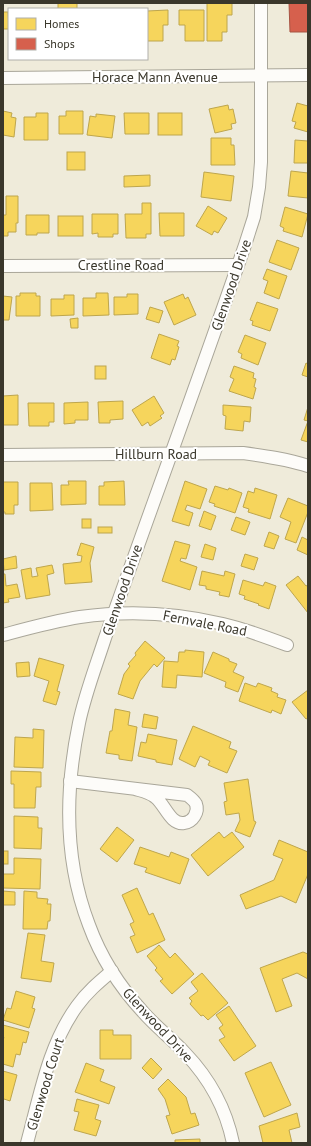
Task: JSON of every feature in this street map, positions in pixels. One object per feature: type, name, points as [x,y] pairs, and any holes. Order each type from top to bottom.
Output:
[{"type":"street","name":"Glenwood Drive","points":[[233,1143],[225,1115],[214,1092],[202,1073],[185,1053],[145,1015],[126,992],[102,954],[89,926],[73,869],[69,839],[69,805],[73,760],[80,721],[88,690],[254,217],[261,162],[261,3]]},
{"type":"street","name":"Horace Mann Avenue","points":[[3,78],[308,75]]},
{"type":"street","name":"Crestline Road","points":[[3,266],[238,265]]},
{"type":"street","name":"Hillburn Road","points":[[3,455],[243,453],[266,456],[308,466]]},
{"type":"street","name":"Fernvale Road","points":[[3,635],[48,623],[80,617],[114,614],[159,614],[192,618],[231,626],[256,633],[287,645]]},
{"type":"street","points":[[70,781],[187,795],[196,804],[194,817],[190,821],[184,823],[177,822],[172,818],[163,804],[156,797],[145,791],[135,789]]},
{"type":"street","name":"Glenwood Court","points":[[27,1143],[48,1064],[56,1041],[66,1022],[93,986],[112,971]]},
{"type":"building: Homes","points":[[58,3],[77,3],[77,8],[58,8]]},
{"type":"building: Homes","points":[[207,3],[232,3],[232,15],[227,15],[227,32],[222,32],[222,41],[207,41]]},
{"type":"building: Homes","points":[[168,10],[168,25],[163,25],[163,41],[148,41],[148,11]]},
{"type":"building: Homes","points":[[179,10],[204,10],[204,41],[185,41],[185,25],[179,25]]},
{"type":"building: Homes","points":[[3,12],[8,12],[8,29],[3,29]]},
{"type":"building: Homes","points":[[297,103],[308,106],[308,132],[294,128],[296,122],[292,121]]},
{"type":"building: Homes","points":[[228,105],[229,110],[233,109],[236,123],[231,124],[232,129],[215,133],[209,109]]},
{"type":"building: Homes","points":[[3,111],[12,113],[11,117],[16,118],[14,137],[3,135]]},
{"type":"building: Homes","points":[[66,111],[83,111],[83,134],[59,134],[59,116],[66,116]]},
{"type":"building: Homes","points":[[36,113],[48,113],[48,140],[24,140],[24,117],[36,117]]},
{"type":"building: Homes","points":[[124,113],[149,113],[149,134],[125,134]]},
{"type":"building: Homes","points":[[158,113],[182,113],[182,135],[158,135]]},
{"type":"building: Homes","points":[[96,114],[115,116],[112,138],[87,135],[90,116],[96,117]]},
{"type":"building: Homes","points":[[211,138],[231,138],[231,145],[234,145],[235,165],[211,165]]},
{"type":"building: Homes","points":[[295,140],[308,141],[308,163],[294,163]]},
{"type":"building: Homes","points":[[67,152],[85,152],[85,170],[67,170]]},
{"type":"building: Homes","points":[[291,171],[308,173],[308,198],[288,196]]},
{"type":"building: Homes","points":[[204,172],[234,176],[231,201],[201,197]]},
{"type":"building: Homes","points":[[150,175],[150,186],[124,187],[124,176]]},
{"type":"building: Homes","points":[[6,196],[18,196],[18,223],[16,223],[16,232],[8,232],[8,236],[3,236],[3,215],[6,215]]},
{"type":"building: Homes","points":[[142,203],[151,203],[151,234],[146,234],[146,238],[126,238],[125,214],[142,214]]},
{"type":"building: Homes","points":[[208,206],[227,218],[218,233],[214,231],[212,235],[196,226]]},
{"type":"building: Homes","points":[[285,207],[308,214],[302,237],[283,231],[284,228],[280,226]]},
{"type":"building: Homes","points":[[159,213],[184,213],[184,236],[160,236]]},
{"type":"building: Homes","points":[[92,214],[118,214],[118,234],[113,234],[113,237],[98,237],[98,233],[92,234]]},
{"type":"building: Homes","points":[[26,215],[49,215],[49,233],[26,235]]},
{"type":"building: Homes","points":[[58,216],[83,216],[83,236],[58,236]]},
{"type":"building: Homes","points":[[277,240],[299,248],[291,270],[269,262]]},
{"type":"building: Homes","points":[[267,269],[287,276],[279,299],[264,293],[268,281],[263,279]]},
{"type":"building: Homes","points":[[20,293],[36,293],[36,296],[40,296],[40,316],[16,316],[16,296],[20,296]]},
{"type":"building: Homes","points":[[96,293],[108,293],[109,315],[83,316],[83,298],[96,298]]},
{"type":"building: Homes","points":[[127,294],[138,294],[138,314],[114,315],[114,297],[127,297]]},
{"type":"building: Homes","points":[[183,294],[185,299],[188,297],[196,315],[174,325],[164,302]]},
{"type":"building: Homes","points":[[64,295],[74,295],[74,315],[51,316],[51,299],[64,299]]},
{"type":"building: Homes","points":[[3,296],[12,297],[9,320],[3,320]]},
{"type":"building: Homes","points":[[257,302],[278,309],[270,331],[252,325],[253,321],[250,320]]},
{"type":"building: Homes","points":[[150,307],[163,311],[159,323],[146,319]]},
{"type":"building: Homes","points":[[78,318],[78,328],[71,328],[70,319]]},
{"type":"building: Homes","points":[[159,334],[179,341],[177,346],[179,347],[175,360],[172,359],[170,365],[151,358]]},
{"type":"building: Homes","points":[[245,335],[266,343],[258,365],[241,358],[242,354],[238,352]]},
{"type":"building: Homes","points":[[306,363],[308,364],[308,377],[302,375]]},
{"type":"building: Homes","points":[[95,366],[106,366],[106,379],[95,379]]},
{"type":"building: Homes","points":[[234,366],[254,373],[253,378],[256,379],[254,387],[256,388],[253,399],[229,391],[234,379],[230,377]]},
{"type":"building: Homes","points":[[18,395],[18,425],[3,425],[3,396]]},
{"type":"building: Homes","points":[[154,396],[164,413],[160,416],[162,418],[150,426],[148,422],[142,426],[132,410]]},
{"type":"building: Homes","points":[[123,401],[123,419],[110,420],[110,423],[99,423],[98,402]]},
{"type":"building: Homes","points":[[88,402],[88,420],[75,420],[75,423],[64,424],[64,403]]},
{"type":"building: Homes","points":[[28,403],[54,403],[54,422],[49,422],[49,426],[29,426]]},
{"type":"building: Homes","points":[[223,405],[251,407],[250,422],[244,421],[243,431],[225,429],[226,416],[223,415]]},
{"type":"building: Homes","points":[[308,407],[308,421],[304,420]]},
{"type":"building: Homes","points":[[308,421],[308,442],[301,440]]},
{"type":"building: Homes","points":[[68,481],[86,481],[86,504],[61,505],[61,485],[69,485]]},
{"type":"building: Homes","points":[[124,481],[125,505],[99,505],[99,486],[104,486],[104,482]]},
{"type":"building: Homes","points":[[185,481],[207,489],[200,509],[187,505],[185,510],[193,513],[189,526],[172,521]]},
{"type":"building: Homes","points":[[3,482],[18,482],[18,505],[14,505],[14,514],[5,514],[5,512],[3,512]]},
{"type":"building: Homes","points":[[30,483],[52,483],[53,510],[30,511]]},
{"type":"building: Homes","points":[[215,486],[228,490],[229,488],[242,493],[235,513],[214,506],[215,504],[209,502]]},
{"type":"building: Homes","points":[[255,488],[277,495],[270,519],[248,512],[249,509],[243,507],[248,491],[254,493]]},
{"type":"building: Homes","points":[[288,498],[308,506],[308,512],[296,543],[285,539],[291,522],[280,517]]},
{"type":"building: Homes","points":[[204,511],[216,516],[211,530],[199,526]]},
{"type":"building: Homes","points":[[236,517],[250,522],[245,535],[231,530]]},
{"type":"building: Homes","points":[[82,519],[91,519],[91,528],[82,528]]},
{"type":"building: Homes","points":[[98,527],[112,527],[112,533],[98,533]]},
{"type":"building: Homes","points":[[269,532],[279,536],[274,549],[264,546]]},
{"type":"building: Homes","points":[[302,537],[308,540],[308,555],[297,550]]},
{"type":"building: Homes","points":[[175,541],[190,545],[186,559],[181,558],[180,561],[197,567],[190,590],[162,581]]},
{"type":"building: Homes","points":[[81,543],[94,547],[90,563],[92,582],[65,584],[63,564],[81,562],[82,556],[77,555]]},
{"type":"building: Homes","points":[[205,544],[216,548],[213,560],[201,557]]},
{"type":"building: Homes","points":[[245,554],[258,558],[254,570],[241,566]]},
{"type":"building: Homes","points":[[16,556],[17,568],[4,570],[3,559]]},
{"type":"building: Homes","points":[[52,565],[54,573],[47,575],[50,595],[26,599],[21,570],[31,568],[32,577],[38,576],[36,568]]},
{"type":"building: Homes","points":[[202,571],[224,576],[225,571],[235,574],[229,597],[219,595],[220,592],[206,589],[206,586],[199,585]]},
{"type":"building: Homes","points":[[3,574],[5,574],[6,586],[17,584],[20,597],[8,599],[9,602],[3,603]]},
{"type":"building: Homes","points":[[298,576],[306,586],[308,585],[308,613],[286,585]]},
{"type":"building: Homes","points":[[243,580],[263,586],[265,582],[276,586],[269,609],[244,599],[245,596],[239,594]]},
{"type":"building: Homes","points":[[145,641],[165,658],[157,667],[154,664],[140,681],[133,699],[118,694],[124,674],[130,666],[128,664]]},
{"type":"building: Homes","points":[[185,650],[204,652],[202,677],[177,675],[176,688],[162,687],[164,661],[178,662],[179,652],[185,652]]},
{"type":"building: Homes","points":[[213,652],[237,664],[233,672],[244,677],[238,692],[225,687],[226,682],[204,673]]},
{"type":"building: Homes","points":[[39,658],[64,665],[57,691],[60,692],[56,705],[43,701],[49,681],[34,676]]},
{"type":"building: Homes","points":[[29,662],[30,676],[17,677],[16,663]]},
{"type":"building: Homes","points":[[245,683],[256,687],[258,683],[272,688],[271,691],[278,694],[277,697],[286,700],[281,714],[272,710],[271,713],[239,701]]},
{"type":"building: Homes","points":[[308,690],[308,718],[306,719],[292,702]]},
{"type":"building: Homes","points":[[115,709],[130,712],[128,725],[137,727],[132,761],[119,759],[119,755],[106,753],[110,731],[112,731]]},
{"type":"building: Homes","points":[[144,714],[158,717],[156,729],[142,727]]},
{"type":"building: Homes","points":[[193,726],[231,742],[229,748],[237,751],[227,773],[208,765],[210,761],[200,756],[195,767],[179,759]]},
{"type":"building: Homes","points":[[33,729],[44,730],[43,768],[14,767],[15,737],[33,738]]},
{"type":"building: Homes","points":[[148,734],[177,740],[172,765],[138,756],[141,742],[146,743]]},
{"type":"building: Homes","points":[[11,771],[41,772],[41,787],[36,787],[35,808],[14,808],[14,784],[11,784]]},
{"type":"building: Homes","points":[[248,779],[254,821],[256,822],[250,837],[235,831],[240,820],[239,813],[226,815],[224,802],[227,801],[224,783]]},
{"type":"building: Homes","points":[[14,816],[38,817],[38,828],[42,828],[41,849],[14,848]]},
{"type":"building: Homes","points":[[117,827],[134,840],[117,862],[100,849]]},
{"type":"building: Homes","points":[[219,832],[224,838],[232,832],[244,847],[208,876],[191,855]]},
{"type":"building: Homes","points":[[279,840],[308,852],[308,874],[296,903],[281,896],[246,909],[240,895],[274,880],[283,859],[273,855]]},
{"type":"building: Homes","points":[[140,847],[169,857],[171,852],[189,859],[180,884],[145,872],[147,868],[134,864]]},
{"type":"building: Homes","points":[[3,851],[8,851],[8,864],[3,864]]},
{"type":"building: Homes","points":[[14,858],[41,859],[40,889],[3,888],[3,874],[14,874]]},
{"type":"building: Homes","points":[[137,888],[149,915],[153,913],[165,940],[137,953],[130,937],[135,935],[130,924],[134,922],[122,895]]},
{"type":"building: Homes","points":[[3,891],[15,892],[15,905],[3,905]]},
{"type":"building: Homes","points":[[24,891],[37,892],[37,898],[48,899],[47,904],[51,904],[50,921],[48,921],[47,929],[23,929]]},
{"type":"building: Homes","points":[[28,933],[45,935],[41,961],[54,963],[51,982],[21,978]]},
{"type":"building: Homes","points":[[159,945],[170,958],[175,953],[194,974],[172,994],[160,981],[163,979],[155,970],[157,968],[147,956]]},
{"type":"building: Homes","points":[[303,952],[308,954],[308,979],[297,973],[282,979],[292,1006],[276,1012],[260,968]]},
{"type":"building: Homes","points":[[202,973],[228,1003],[208,1020],[203,1015],[201,1016],[190,1004],[192,1001],[189,998],[198,991],[191,982]]},
{"type":"building: Homes","points":[[16,991],[35,997],[32,1008],[35,1009],[29,1028],[3,1020],[7,1008],[11,1009]]},
{"type":"building: Homes","points":[[229,1006],[256,1046],[234,1061],[219,1040],[225,1037],[219,1028],[223,1025],[216,1015]]},
{"type":"building: Homes","points":[[3,1025],[29,1032],[26,1043],[23,1042],[20,1055],[16,1054],[13,1067],[3,1064]]},
{"type":"building: Homes","points":[[100,1030],[113,1030],[113,1035],[131,1035],[131,1059],[100,1059]]},
{"type":"building: Homes","points":[[151,1058],[162,1069],[153,1079],[142,1068]]},
{"type":"building: Homes","points":[[271,1062],[291,1105],[264,1117],[245,1073]]},
{"type":"building: Homes","points":[[86,1063],[104,1070],[100,1081],[115,1087],[109,1104],[75,1092]]},
{"type":"building: Homes","points":[[3,1071],[17,1075],[10,1101],[4,1099],[3,1101]]},
{"type":"building: Homes","points":[[168,1079],[186,1097],[191,1114],[195,1113],[199,1125],[172,1134],[166,1116],[170,1115],[165,1099],[158,1089]]},
{"type":"building: Homes","points":[[77,1099],[99,1105],[95,1119],[101,1121],[96,1136],[74,1130],[79,1112],[74,1111]]},
{"type":"building: Homes","points":[[297,1113],[300,1127],[289,1130],[292,1143],[263,1143],[259,1126]]},
{"type":"building: Homes","points":[[200,1139],[200,1143],[175,1143],[175,1140]]},
{"type":"building: Shops","points":[[289,3],[308,3],[308,32],[290,32]]}]
